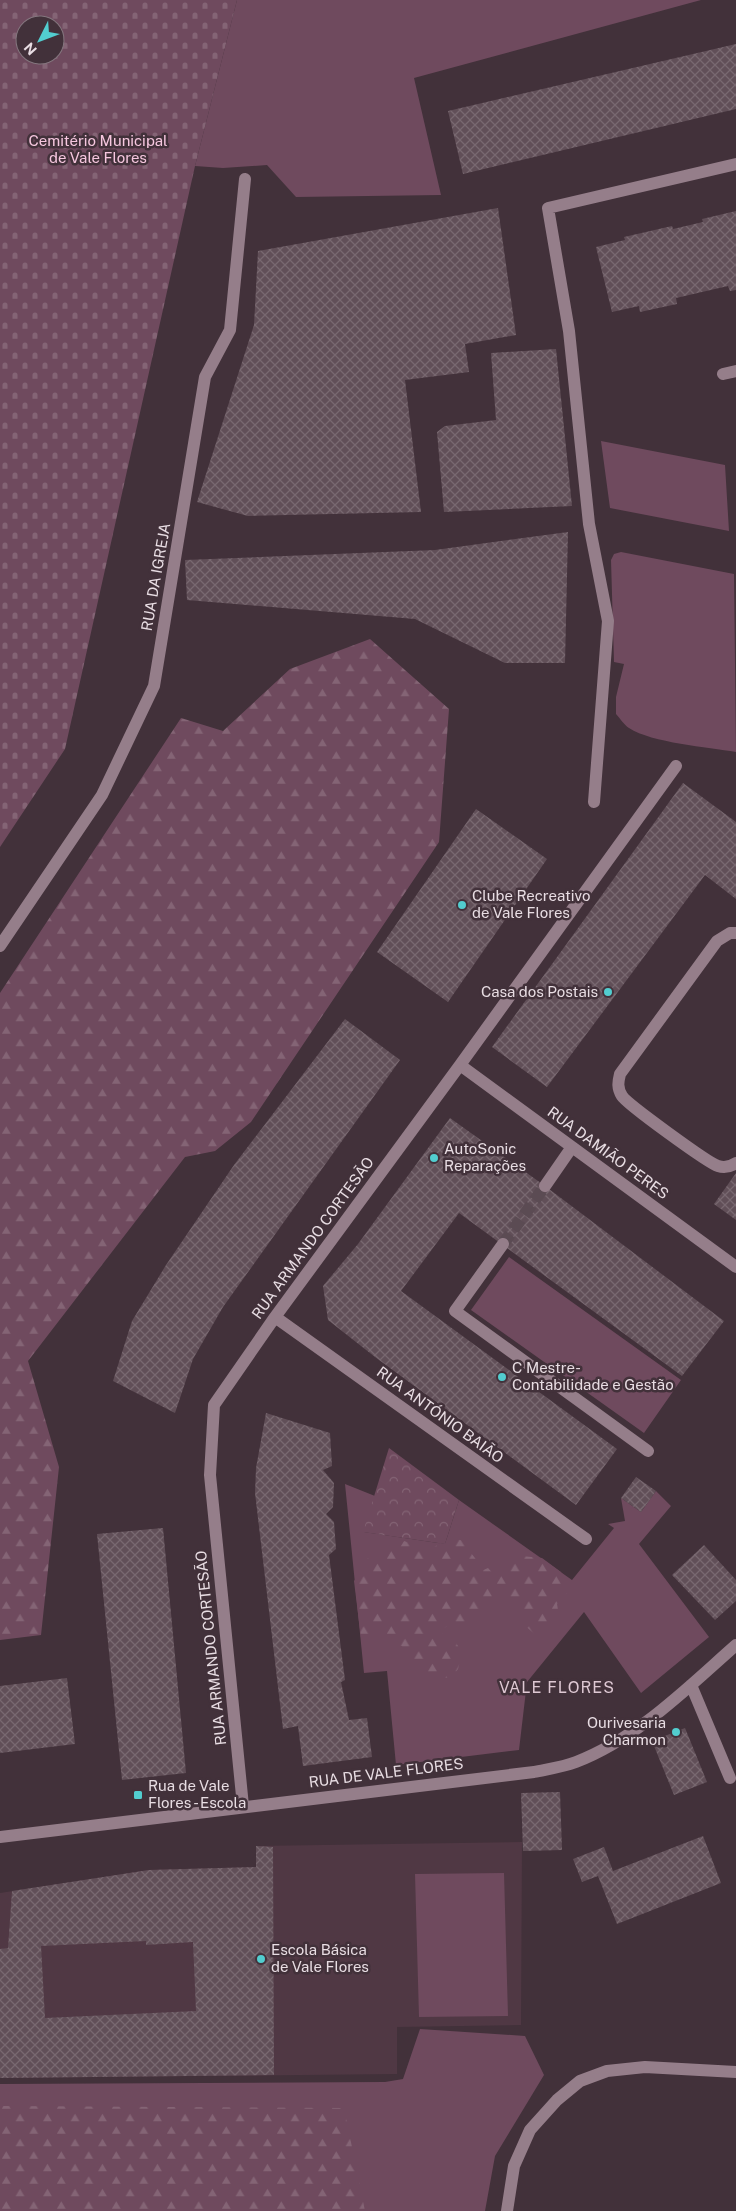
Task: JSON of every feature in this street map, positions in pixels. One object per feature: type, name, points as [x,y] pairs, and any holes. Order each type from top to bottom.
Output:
[{"type":"street","points":[[594,802],[608,621],[589,524],[569,331],[548,208],[736,164]]},
{"type":"street","name":"RUA DA IGREJA","points":[[0,946],[102,795],[154,686],[205,377],[230,330],[244,179]]},
{"type":"street","points":[[723,374],[736,371]]},
{"type":"street","name":"RUA ARMANDO CORTESÃO","points":[[242,1806],[210,1474],[214,1405],[275,1317],[676,766]]},
{"type":"street","points":[[736,933],[730,933],[716,941],[620,1074],[618,1080],[618,1089],[628,1103],[703,1157],[717,1166],[727,1167],[736,1163]]},
{"type":"street","name":"RUA DAMIÃO PERES","points":[[460,1065],[736,1267]]},
{"type":"street","points":[[545,1186],[572,1147]]},
{"type":"street","points":[[503,1244],[454,1311],[648,1451]]},
{"type":"street","name":"RUA ANTÓNIO BAIÃO","points":[[275,1317],[586,1539]]},
{"type":"street","name":"RUA DE VALE FLORES","points":[[0,1837],[242,1806],[534,1772],[574,1763],[610,1746],[647,1721],[736,1645]]},
{"type":"street","points":[[691,1685],[730,1778]]},
{"type":"street","points":[[508,2211],[514,2166],[530,2130],[557,2100],[580,2081],[607,2071],[645,2067],[736,2072]]},
{"type":"shaded area","name":"Escola Básica de Vale Flores","points":[[522,1842],[521,2025],[397,2027],[397,2074],[0,2078],[0,1893],[149,1870],[256,1867],[256,1846]]},
{"type":"green space","name":"Cemitério Municipal de Vale Flores","points":[[0,0],[237,0],[195,166],[65,749],[0,847]]},
{"type":"green space","points":[[237,0],[701,0],[414,78],[441,195],[296,197],[267,165],[223,168],[195,166]]},
{"type":"green space","points":[[601,441],[725,465],[729,531],[610,508]]},
{"type":"green space","points":[[621,552],[734,574],[736,752],[681,744],[651,737],[629,728],[616,714],[616,697],[624,664],[614,662],[611,560],[614,554]]},
{"type":"green space","points":[[370,639],[449,709],[439,842],[251,1122],[215,1151],[185,1157],[28,1361],[59,1467],[41,1635],[0,1640],[0,993],[181,718],[223,731],[290,669]]},
{"type":"green space","points":[[509,1257],[681,1380],[644,1433],[471,1310]]},
{"type":"green space","points":[[389,1448],[459,1500],[445,1544],[363,1532]]},
{"type":"green space","points":[[345,1484],[375,1496],[364,1532],[445,1544],[459,1500],[572,1580],[614,1528],[608,1524],[625,1521],[621,1498],[641,1512],[656,1491],[671,1506],[639,1544],[709,1637],[641,1693],[584,1612],[527,1682],[519,1750],[396,1765],[387,1671],[364,1673]]},
{"type":"green space","points":[[447,1539],[461,1540],[478,1562],[472,1571],[474,1574],[488,1568],[496,1577],[506,1575],[509,1566],[521,1556],[542,1558],[561,1572],[567,1593],[557,1604],[560,1622],[539,1638],[521,1622],[505,1596],[494,1592],[485,1615],[463,1631],[447,1626],[439,1632],[455,1641],[462,1653],[458,1669],[451,1678],[439,1677],[437,1672],[429,1674],[408,1663],[402,1646],[389,1644],[382,1634],[374,1638],[361,1638],[354,1581],[361,1572],[369,1569],[367,1559],[387,1547],[398,1550],[404,1541],[416,1545],[428,1558],[430,1550],[440,1543],[445,1544]]},
{"type":"green space","points":[[504,1873],[508,2016],[419,2017],[415,1874]]},
{"type":"green space","points":[[420,2029],[525,2036],[544,2075],[495,2156],[485,2211],[0,2211],[0,2084],[385,2082],[403,2079]]},
{"type":"green space","points":[[0,2106],[344,2108],[365,2211],[0,2211]]},
{"type":"building","points":[[736,44],[736,109],[463,174],[448,111]]},
{"type":"building","points":[[498,208],[516,335],[465,344],[469,372],[405,380],[421,512],[248,516],[197,502],[254,325],[258,251]]},
{"type":"building","points":[[736,211],[736,290],[730,291],[728,286],[676,298],[677,304],[640,312],[639,306],[612,312],[596,247],[625,240],[624,237],[672,226],[673,229],[703,222],[702,219]]},
{"type":"building","points":[[556,349],[572,506],[444,512],[437,432],[445,426],[496,420],[491,353]]},
{"type":"building","points":[[568,532],[565,663],[505,663],[415,619],[187,600],[185,560],[435,550]]},
{"type":"building","points":[[683,783],[736,822],[736,899],[705,875],[547,1087],[492,1047]]},
{"type":"building","name":"Clube Recreativo de Vale Flores","points":[[476,809],[547,859],[448,1002],[377,952]]},
{"type":"building","points":[[345,1019],[400,1060],[223,1307],[193,1359],[175,1413],[113,1381],[132,1321],[166,1265],[234,1165]]},
{"type":"building","points":[[450,1118],[545,1186],[724,1321],[682,1376],[459,1213],[401,1291],[617,1449],[576,1505],[375,1357],[328,1320],[323,1286],[358,1244]]},
{"type":"building","points":[[736,1173],[736,1220],[714,1204]]},
{"type":"building","points":[[266,1413],[330,1433],[332,1466],[323,1470],[334,1483],[333,1507],[326,1514],[334,1522],[336,1549],[329,1555],[345,1680],[341,1682],[349,1720],[367,1718],[372,1757],[303,1766],[298,1726],[283,1729],[255,1493],[256,1468]]},
{"type":"building","points":[[636,1477],[656,1491],[641,1512],[621,1498]]},
{"type":"building","points":[[163,1528],[186,1773],[122,1780],[97,1534]]},
{"type":"building","points":[[704,1545],[736,1580],[736,1601],[715,1620],[672,1575]]},
{"type":"building","points":[[67,1678],[75,1744],[0,1753],[0,1686]]},
{"type":"building","points":[[685,1728],[707,1782],[674,1795],[652,1741]]},
{"type":"building","points":[[560,1792],[562,1850],[523,1851],[521,1793]]},
{"type":"building","points":[[703,1836],[721,1883],[617,1924],[598,1876],[582,1882],[573,1859],[604,1847],[613,1871]]},
{"type":"building","points":[[256,1846],[273,1847],[274,2075],[0,2078],[0,1949],[8,1948],[12,1891],[149,1870],[256,1867]],"holes":[[[146,1941],[146,1945],[193,1942],[196,2011],[45,2018],[41,1946]]]},
{"type":"tunnel","points":[[503,1244],[545,1186]]},
{"type":"place","name":"Clube Recreativo de Vale Flores","points":[[462,905]]},
{"type":"place","name":"Casa dos Postais","points":[[608,992]]},
{"type":"place","name":"AutoSonic Reparações","points":[[434,1158]]},
{"type":"place","name":"C Mestre- Contabilidade e Gestão","points":[[502,1377]]},
{"type":"place","name":"Ourivesaria Charmon","points":[[676,1732]]},
{"type":"place","name":"Rua de Vale Flores - Escola","points":[[138,1795]]},
{"type":"place","name":"Escola Básica de Vale Flores","points":[[261,1959]]},
{"type":"district","name":"VALE FLORES","points":[[557,1687]]}]
